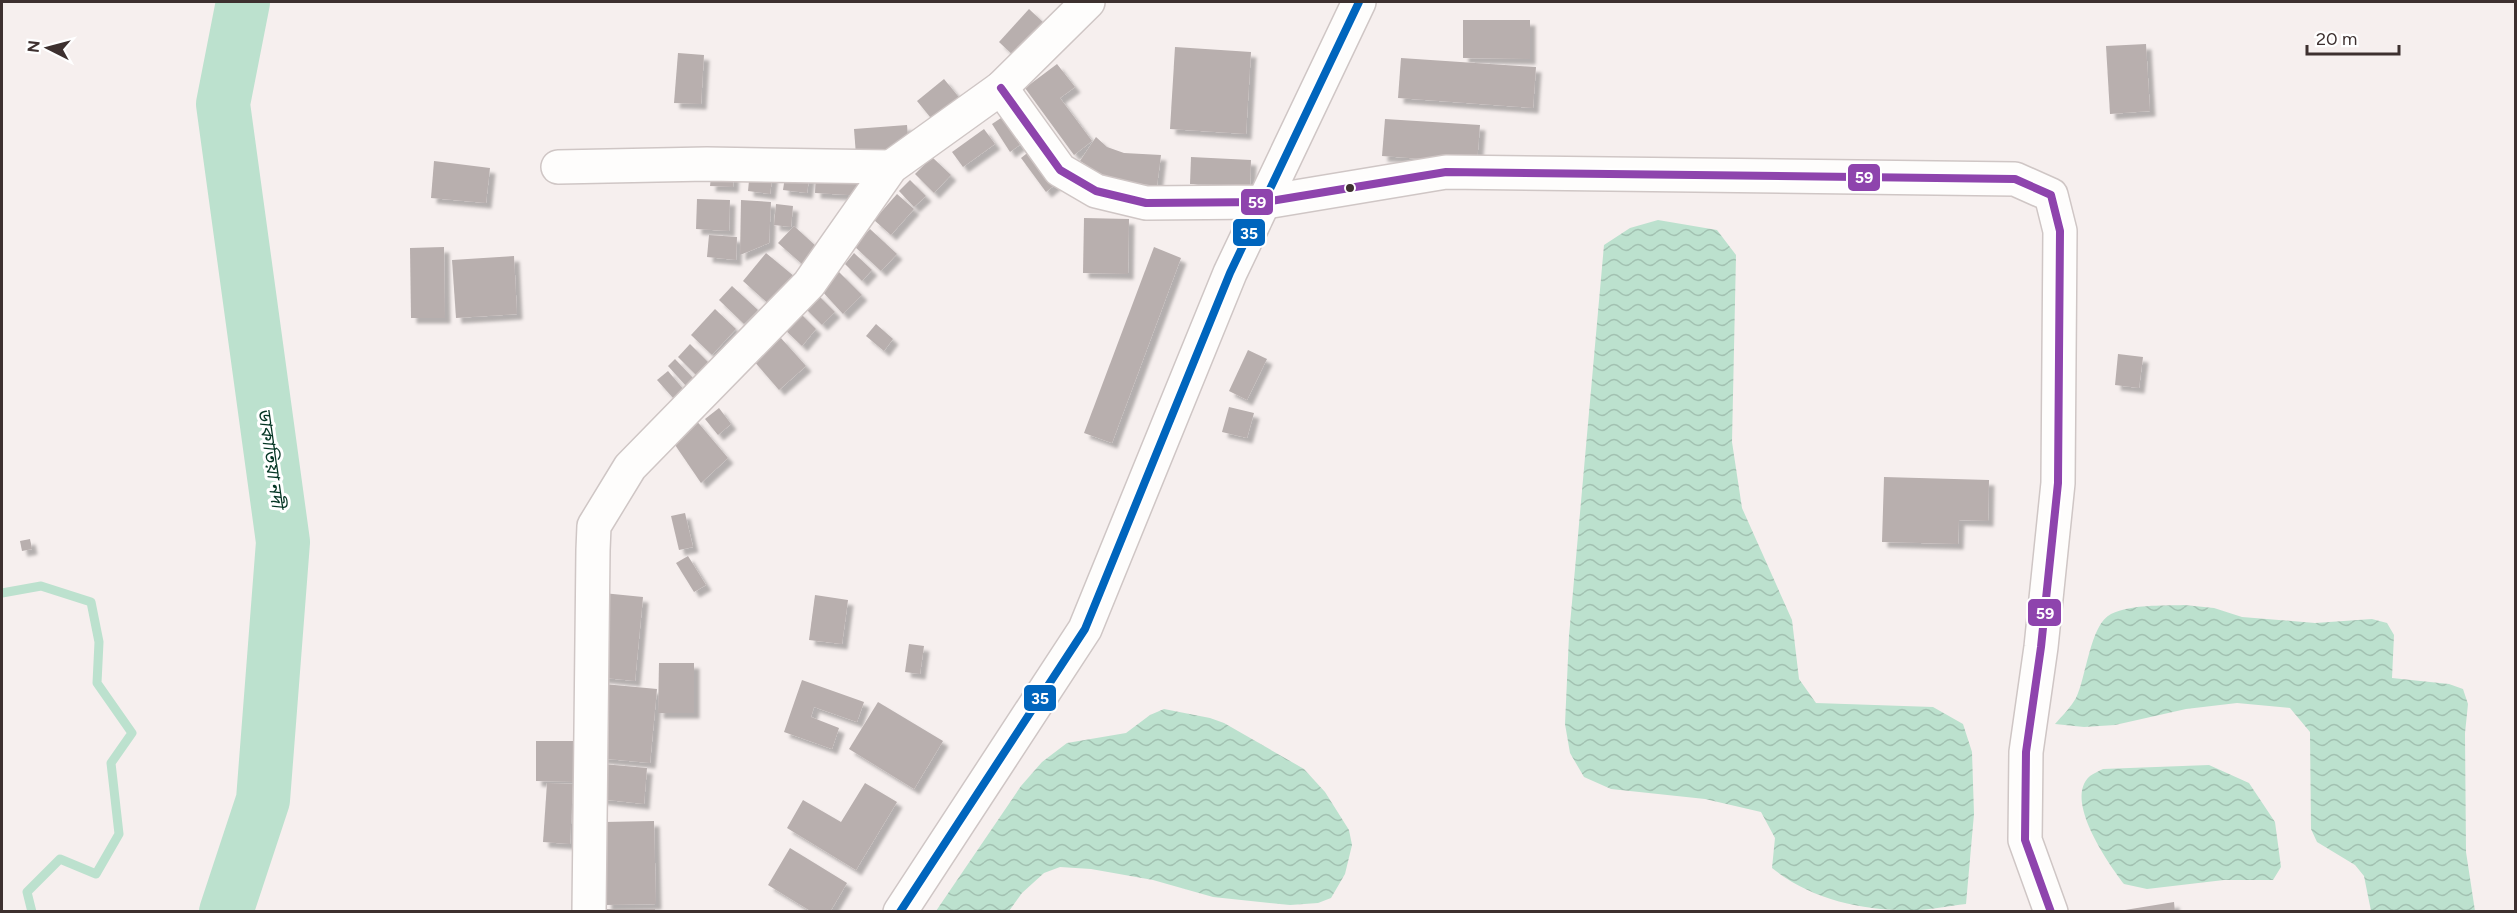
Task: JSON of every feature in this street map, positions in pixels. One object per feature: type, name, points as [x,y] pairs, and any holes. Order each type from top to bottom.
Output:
[{"type":"street","points":[[589,912],[594,526],[603,508],[630,467],[809,284],[891,167],[1001,88],[1088,2]]},
{"type":"street","points":[[900,912],[1085,629],[1230,273],[1363,5]]},
{"type":"street","points":[[1001,88],[1060,170],[1096,192],[1146,203],[1265,202],[1446,172],[2015,179],[2051,195],[2060,231],[2058,483],[2041,647],[2026,752],[2025,840],[2051,912]]},
{"type":"street","points":[[558,167],[707,164],[891,167]]},
{"type":"water","points":[[1658,220],[1717,230],[1736,255],[1732,442],[1742,508],[1792,620],[1799,679],[1816,703],[1933,707],[1963,724],[1972,752],[1974,814],[1966,904],[1921,910],[1870,908],[1818,894],[1786,878],[1772,868],[1775,838],[1761,812],[1705,799],[1611,789],[1584,777],[1570,753],[1565,724],[1569,636],[1604,245],[1630,228]]},
{"type":"water","points":[[2184,605],[2214,608],[2242,617],[2315,623],[2372,619],[2387,623],[2394,635],[2392,678],[2449,684],[2463,689],[2468,704],[2465,733],[2466,852],[2475,911],[2371,911],[2364,876],[2355,865],[2317,842],[2311,829],[2310,732],[2290,708],[2237,703],[2186,709],[2115,725],[2084,727],[2055,724],[2076,698],[2093,640],[2104,620],[2111,614],[2128,609]]},
{"type":"water","points":[[1164,709],[1224,723],[1304,769],[1325,792],[1349,830],[1352,845],[1345,874],[1331,898],[1318,903],[1290,905],[1213,897],[1153,880],[1091,869],[1060,867],[1044,873],[1022,893],[1009,911],[936,911],[1021,786],[1042,762],[1067,743],[1126,733],[1150,715]]},
{"type":"water","points":[[2209,765],[2249,783],[2275,822],[2281,867],[2273,880],[2224,880],[2147,889],[2124,884],[2099,847],[2085,815],[2082,800],[2083,786],[2090,776],[2103,769]]},
{"type":"building","points":[[1029,9],[1045,24],[1015,57],[999,42]]},
{"type":"building","points":[[1463,20],[1530,20],[1530,59],[1463,58]]},
{"type":"building","points":[[2146,44],[2150,111],[2110,114],[2106,46]]},
{"type":"building","points":[[1175,47],[1251,52],[1246,134],[1170,129]]},
{"type":"building","points":[[678,53],[704,55],[701,104],[674,103]]},
{"type":"building","points":[[1401,58],[1536,67],[1533,108],[1398,98]]},
{"type":"building","points":[[1057,64],[1075,87],[1060,98],[1092,141],[1074,155],[1025,88]]},
{"type":"building","points":[[944,79],[962,101],[935,123],[917,101]]},
{"type":"building","points":[[1004,116],[1021,144],[1010,152],[992,124]]},
{"type":"building","points":[[1385,119],[1480,125],[1477,163],[1382,156]]},
{"type":"building","points":[[907,125],[909,150],[856,155],[854,129]]},
{"type":"building","points":[[984,129],[995,144],[963,167],[952,152]]},
{"type":"building","points":[[1096,137],[1107,147],[1124,153],[1161,155],[1157,186],[1108,179],[1080,161]]},
{"type":"building","points":[[1031,150],[1056,184],[1046,192],[1021,158]]},
{"type":"building","points":[[932,157],[951,175],[934,193],[915,174]]},
{"type":"building","points":[[1191,157],[1251,160],[1250,186],[1190,184]]},
{"type":"building","points":[[434,161],[490,168],[486,203],[431,198]]},
{"type":"building","points":[[712,168],[734,169],[733,187],[710,186]]},
{"type":"building","points":[[750,170],[773,173],[770,194],[748,191]]},
{"type":"building","points":[[786,170],[810,173],[807,193],[783,190]]},
{"type":"building","points":[[816,171],[867,174],[865,196],[815,193]]},
{"type":"building","points":[[910,180],[926,196],[914,207],[899,191]]},
{"type":"building","points":[[897,194],[914,209],[891,235],[874,220]]},
{"type":"building","points":[[697,199],[730,200],[729,231],[696,229]]},
{"type":"building","points":[[741,200],[771,202],[769,243],[740,255]]},
{"type":"building","points":[[776,204],[793,206],[791,227],[774,225]]},
{"type":"building","points":[[1084,218],[1129,219],[1128,274],[1083,273]]},
{"type":"building","points":[[794,226],[817,247],[802,264],[778,243]]},
{"type":"building","points":[[870,229],[897,254],[881,271],[854,246]]},
{"type":"building","points":[[709,235],[737,237],[736,260],[707,257]]},
{"type":"building","points":[[444,247],[445,318],[411,318],[410,248]]},
{"type":"building","points":[[1154,247],[1181,258],[1112,443],[1084,433]]},
{"type":"building","points":[[766,253],[795,277],[771,306],[743,281]]},
{"type":"building","points":[[854,253],[872,270],[862,281],[845,264]]},
{"type":"building","points":[[514,256],[517,314],[456,318],[452,260]]},
{"type":"building","points":[[839,272],[862,295],[843,314],[821,290]]},
{"type":"building","points":[[732,286],[758,310],[744,324],[719,300]]},
{"type":"building","points":[[816,293],[835,312],[822,325],[803,306]]},
{"type":"building","points":[[715,309],[736,329],[712,355],[691,335]]},
{"type":"building","points":[[798,311],[816,329],[802,346],[782,327]]},
{"type":"building","points":[[876,324],[893,339],[884,351],[866,336]]},
{"type":"building","points":[[780,337],[806,366],[779,390],[753,360]]},
{"type":"building","points":[[690,344],[710,364],[698,377],[678,357]]},
{"type":"building","points":[[1248,350],[1267,359],[1247,400],[1229,391]]},
{"type":"building","points":[[2118,354],[2143,357],[2139,388],[2115,385]]},
{"type":"building","points":[[675,359],[694,379],[687,387],[668,366]]},
{"type":"building","points":[[668,371],[684,390],[674,399],[657,380]]},
{"type":"building","points":[[1229,407],[1254,413],[1247,438],[1222,432]]},
{"type":"building","points":[[719,408],[731,424],[718,435],[705,419]]},
{"type":"building","points":[[695,419],[728,458],[701,483],[673,442]]},
{"type":"building","points":[[1884,477],[1989,480],[1988,521],[1959,520],[1958,544],[1882,542]]},
{"type":"building","points":[[685,513],[693,547],[679,550],[671,516]]},
{"type":"building","points":[[30,539],[32,549],[22,551],[20,541]]},
{"type":"building","points":[[688,556],[706,585],[694,592],[676,563]]},
{"type":"building","points":[[603,593],[643,597],[635,681],[595,677]]},
{"type":"building","points":[[815,595],[848,600],[842,644],[809,640]]},
{"type":"building","points":[[909,644],[924,646],[920,674],[905,672]]},
{"type":"building","points":[[659,663],[694,663],[694,713],[658,713]]},
{"type":"building","points":[[802,680],[864,702],[857,722],[814,707],[811,717],[839,728],[832,749],[784,732]]},
{"type":"building","points":[[604,684],[657,689],[650,763],[597,758]]},
{"type":"building","points":[[878,702],[943,741],[914,789],[849,749]]},
{"type":"building","points":[[536,741],[576,741],[576,782],[536,781]]},
{"type":"building","points":[[603,764],[647,768],[644,804],[599,799]]},
{"type":"building","points":[[547,783],[573,784],[570,844],[543,842]]},
{"type":"building","points":[[865,783],[897,802],[856,870],[787,828],[803,800],[841,822]]},
{"type":"building","points":[[654,821],[656,904],[606,905],[604,822]]},
{"type":"building","points":[[790,848],[847,883],[830,912],[812,912],[768,885]]},
{"type":"building","points":[[2174,902],[2175,912],[2125,912],[2125,910]]},
{"type":"building","points":[[599,909],[655,909],[655,912],[599,912]]},
{"type":"waterway","name":"ডাকাতিয়া নদী","points":[[226,912],[263,800],[283,542],[223,104],[243,2]]},
{"type":"waterway","points":[[2,593],[41,586],[91,602],[99,642],[97,683],[132,733],[111,763],[119,834],[96,874],[60,859],[27,892],[32,912]]},
{"type":"transit line","name":"35","points":[[900,912],[1085,629],[1230,273],[1359,2]]},
{"type":"transit line","name":"59","points":[[1001,88],[1060,170],[1096,191],[1146,203],[1265,202],[1446,172],[2015,179],[2051,195],[2060,231],[2058,483],[2041,647],[2026,752],[2025,840],[2051,912]]}]
